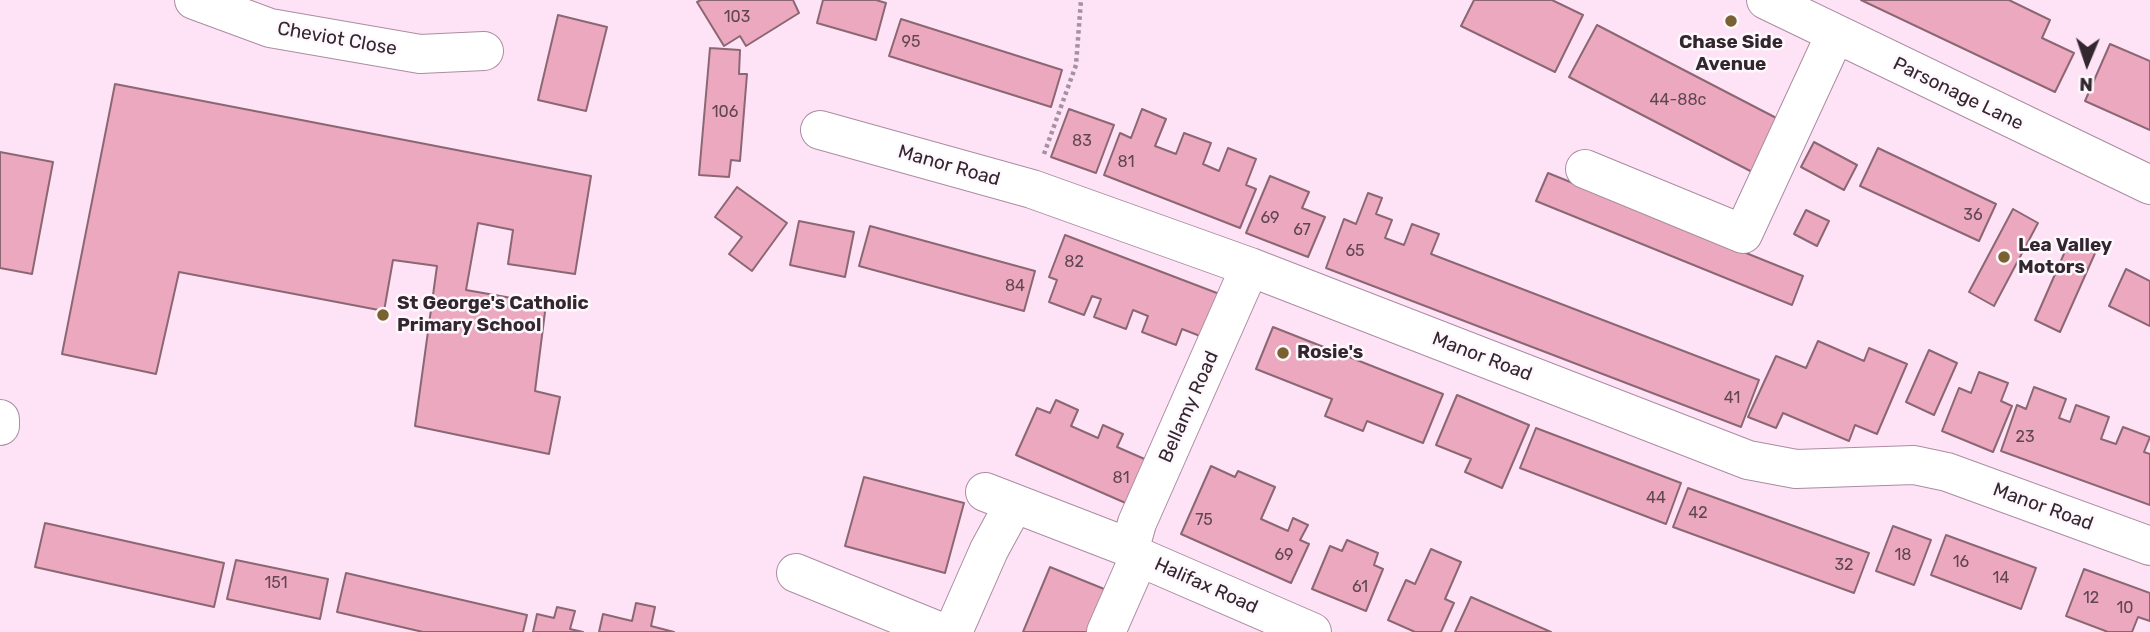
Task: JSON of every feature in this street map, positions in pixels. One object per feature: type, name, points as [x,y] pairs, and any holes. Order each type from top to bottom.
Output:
[{"type":"street","name":"Cheviot Close","points":[[194,0],[270,28],[420,54],[484,51]]},
{"type":"street","name":"Parsonage Lane","points":[[1766,0],[2150,186]]},
{"type":"street","points":[[1585,169],[1743,234],[1835,35]]},
{"type":"street","name":"Manor Road","points":[[820,130],[1032,189],[1250,267],[1748,460],[1796,469],[1914,465],[1947,472],[2150,546]]},
{"type":"street","name":"Bellamy Road","points":[[1135,552],[1137,523],[1250,267]]},
{"type":"street","points":[[0,419],[0,426]]},
{"type":"street","name":"Halifax Road","points":[[953,632],[989,550],[1000,498],[1135,552],[1312,632]]},
{"type":"street","name":"Halifax Road","points":[[1107,632],[1135,552]]},
{"type":"street","points":[[796,573],[941,632]]},
{"type":"path","points":[[1032,189],[1076,65],[1081,0]]},
{"type":"building","points":[[793,0],[799,13],[746,46],[740,36],[724,46],[697,2]]},
{"type":"building","points":[[823,0],[876,0],[886,3],[876,40],[817,23]]},
{"type":"building","points":[[1474,0],[1552,0],[1583,15],[1555,72],[1461,26]]},
{"type":"building","points":[[1861,0],[2009,0],[2050,20],[2042,38],[2074,53],[2055,92]]},
{"type":"building","points":[[558,15],[607,27],[586,111],[538,100]]},
{"type":"building","points":[[901,19],[1062,70],[1051,107],[889,56]]},
{"type":"building","points":[[1597,25],[1786,123],[1758,175],[1569,77]]},
{"type":"building","points":[[2110,44],[2150,61],[2150,130],[2085,101]]},
{"type":"building","points":[[710,48],[740,50],[739,74],[747,74],[740,161],[731,160],[729,177],[699,175]]},
{"type":"building","points":[[115,84],[591,176],[575,274],[508,264],[513,230],[478,223],[466,290],[546,304],[535,391],[560,397],[549,454],[415,426],[437,266],[393,260],[384,311],[179,272],[156,374],[62,354]]},
{"type":"building","points":[[1069,109],[1114,125],[1096,173],[1051,157]]},
{"type":"building","points":[[1142,109],[1166,119],[1155,146],[1176,154],[1184,133],[1211,143],[1203,164],[1219,171],[1228,148],[1256,159],[1246,185],[1256,189],[1240,228],[1104,175],[1120,133],[1131,138]]},
{"type":"building","points":[[1814,142],[1857,165],[1844,190],[1801,167]]},
{"type":"building","points":[[1878,148],[1996,204],[1979,241],[1860,186]]},
{"type":"building","points":[[0,152],[53,162],[32,274],[0,268]]},
{"type":"building","points":[[1548,173],[1803,276],[1792,305],[1536,201]]},
{"type":"building","points":[[1270,176],[1309,192],[1302,208],[1325,217],[1308,257],[1246,233]]},
{"type":"building","points":[[737,187],[787,223],[752,271],[729,254],[742,237],[715,217]]},
{"type":"building","points":[[1368,193],[1382,198],[1376,214],[1392,220],[1385,238],[1404,245],[1412,224],[1439,234],[1431,254],[1759,380],[1741,427],[1326,268],[1344,219],[1356,224]]},
{"type":"building","name":"Lea Valley Motors","points":[[2013,209],[2038,223],[1994,306],[1969,292]]},
{"type":"building","points":[[1806,210],[1829,221],[1817,246],[1794,234]]},
{"type":"building","points":[[799,221],[854,232],[845,277],[790,265]]},
{"type":"building","points":[[870,226],[1035,271],[1024,311],[859,266]]},
{"type":"building","points":[[1065,235],[1230,298],[1213,341],[1182,329],[1176,345],[1142,332],[1148,316],[1133,310],[1126,329],[1094,317],[1101,299],[1092,296],[1084,315],[1049,302],[1057,280],[1049,277]]},
{"type":"building","points":[[2070,240],[2096,251],[2060,332],[2035,320]]},
{"type":"building","points":[[2126,269],[2150,281],[2150,326],[2109,306]]},
{"type":"building","points":[[1273,327],[1443,394],[1423,443],[1367,421],[1363,431],[1325,416],[1332,399],[1256,369]]},
{"type":"building","points":[[1818,341],[1864,361],[1869,348],[1907,364],[1877,434],[1855,425],[1849,441],[1783,413],[1776,428],[1748,417],[1776,356],[1806,368]]},
{"type":"building","points":[[1929,350],[1957,363],[1934,415],[1906,402]]},
{"type":"building","points":[[1979,372],[2008,383],[2001,401],[2012,406],[1993,452],[1942,431],[1959,388],[1971,393]]},
{"type":"building","points":[[2034,387],[2066,399],[2059,418],[2070,422],[2076,405],[2109,417],[2101,439],[2116,444],[2123,427],[2150,437],[2144,452],[2150,454],[2150,505],[2001,451],[2017,405],[2026,409]]},
{"type":"building","points":[[1457,395],[1529,425],[1502,488],[1465,472],[1471,459],[1436,445]]},
{"type":"building","points":[[1056,400],[1078,410],[1071,426],[1098,438],[1103,425],[1123,434],[1117,447],[1156,464],[1137,508],[1016,455],[1037,408],[1050,413]]},
{"type":"building","points":[[1536,428],[1681,483],[1666,524],[1520,468]]},
{"type":"building","points":[[1211,466],[1235,477],[1238,471],[1275,487],[1261,519],[1288,531],[1293,518],[1308,525],[1300,540],[1309,544],[1291,583],[1181,534]]},
{"type":"building","points":[[864,477],[964,503],[945,573],[845,546]]},
{"type":"building","points":[[1688,488],[1869,553],[1854,593],[1673,527]]},
{"type":"building","points":[[45,523],[224,563],[214,607],[35,567]]},
{"type":"building","points":[[1893,526],[1931,540],[1914,585],[1876,571]]},
{"type":"building","points":[[1946,535],[2036,568],[2021,609],[1931,575]]},
{"type":"building","points":[[1347,540],[1378,553],[1374,565],[1383,569],[1366,611],[1312,589],[1330,546],[1342,551]]},
{"type":"building","points":[[1431,549],[1461,562],[1445,599],[1454,603],[1441,632],[1415,632],[1388,620],[1406,580],[1415,584]]},
{"type":"building","points":[[236,560],[328,579],[320,619],[227,599]]},
{"type":"building","points":[[1050,567],[1109,591],[1092,632],[1023,632]]},
{"type":"building","points":[[2084,569],[2150,593],[2150,621],[2138,617],[2132,632],[2108,632],[2066,616]]},
{"type":"building","points":[[346,573],[527,615],[523,632],[423,632],[337,612]]},
{"type":"building","points":[[1471,597],[1551,632],[1455,632]]},
{"type":"building","points":[[636,603],[655,607],[651,626],[674,632],[599,632],[603,614],[632,621]]},
{"type":"building","points":[[557,607],[575,611],[570,629],[583,632],[533,632],[537,614],[554,618]]},
{"type":"place","name":"Chase Side Avenue","points":[[1731,21]]},
{"type":"place","name":"Lea Valley Motors","points":[[2004,257]]},
{"type":"place","name":"St George's Catholic Primary School","points":[[383,315]]},
{"type":"place","name":"Rosie's","points":[[1283,353]]}]
